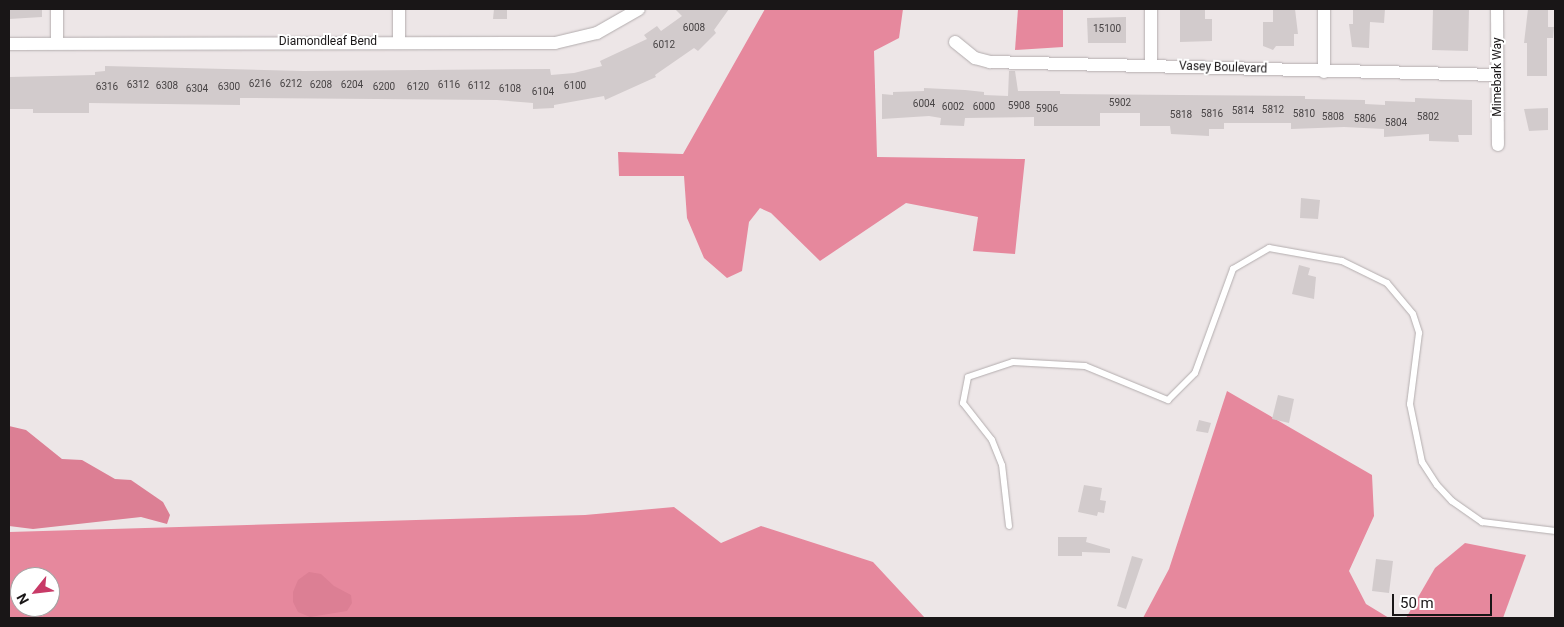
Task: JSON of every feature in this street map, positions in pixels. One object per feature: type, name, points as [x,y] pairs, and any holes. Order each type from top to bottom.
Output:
[{"type":"street","points":[[57,9],[57,42]]},
{"type":"street","points":[[399,9],[399,42]]},
{"type":"street","name":"Diamondleaf Bend","points":[[9,44],[57,42],[555,44],[597,33],[639,9]]},
{"type":"street","points":[[1150,65],[1151,9]]},
{"type":"street","points":[[1324,9],[1324,72]]},
{"type":"street","name":"Mimebark Way","points":[[1497,9],[1498,145]]},
{"type":"street","name":"Vasey Boulevard","points":[[955,42],[975,58],[990,62],[1497,75]]},
{"type":"lane","points":[[1010,526],[1002,465],[992,440],[963,403],[968,378],[1013,362],[1085,366],[1168,400],[1195,373],[1233,269],[1269,248],[1342,261],[1387,283],[1413,314],[1419,333],[1410,404],[1422,462],[1436,485],[1452,501],[1482,522],[1555,531]]},
{"type":"shaded area","points":[[765,9],[903,9],[899,38],[874,51],[877,157],[1025,159],[1015,254],[973,251],[978,217],[906,203],[820,261],[771,213],[760,208],[749,222],[742,271],[727,278],[704,258],[687,218],[684,176],[619,176],[618,152],[683,154]]},
{"type":"shaded area","points":[[1018,9],[1063,9],[1063,47],[1015,50]]},
{"type":"shaded area","points":[[1227,391],[1372,475],[1374,516],[1349,571],[1366,604],[1389,618],[1143,618],[1169,569]]},
{"type":"shaded area","points":[[9,426],[26,430],[62,459],[82,460],[115,479],[131,480],[163,502],[170,515],[167,524],[141,517],[33,529],[9,526]]},
{"type":"shaded area","points":[[674,507],[721,543],[761,526],[873,562],[925,618],[9,618],[9,532],[585,515]]},
{"type":"shaded area","points":[[1465,543],[1526,555],[1503,618],[1406,618],[1435,568]]},
{"type":"shaded area","points":[[309,572],[321,574],[334,586],[351,595],[352,603],[347,611],[310,617],[298,612],[293,602],[293,592],[298,580]]},
{"type":"building","points":[[9,9],[42,9],[42,17],[9,19]]},
{"type":"building","points":[[494,9],[507,9],[507,19],[493,19]]},
{"type":"building","points":[[675,9],[729,9],[714,30],[716,33],[698,51],[694,48],[655,75],[656,77],[605,100],[604,96],[554,105],[554,108],[533,109],[533,103],[497,100],[240,98],[240,105],[89,103],[89,113],[33,113],[33,109],[9,109],[9,77],[95,75],[95,72],[105,71],[105,66],[303,71],[550,69],[551,75],[574,73],[602,66],[600,61],[647,39],[644,35],[657,26],[661,31],[682,16]]},
{"type":"building","points":[[1180,9],[1205,9],[1205,19],[1212,19],[1212,41],[1180,42]]},
{"type":"building","points":[[1273,9],[1295,9],[1298,34],[1294,34],[1294,46],[1276,46],[1273,50],[1263,46],[1263,22],[1273,22]]},
{"type":"building","points":[[1353,9],[1385,9],[1384,23],[1370,22],[1369,48],[1352,47],[1349,24],[1353,24]]},
{"type":"building","points":[[1433,9],[1469,9],[1468,51],[1432,50]]},
{"type":"building","points":[[1528,9],[1548,9],[1548,27],[1554,27],[1553,38],[1547,38],[1547,76],[1527,76],[1527,43],[1524,43]]},
{"type":"building","points":[[1126,17],[1126,43],[1088,43],[1087,18]]},
{"type":"building","points":[[1009,71],[1015,71],[1018,91],[1060,91],[1060,94],[1305,96],[1305,99],[1365,100],[1365,104],[1385,105],[1385,101],[1415,102],[1415,98],[1472,100],[1472,135],[1458,135],[1459,142],[1429,141],[1429,134],[1384,137],[1384,129],[1344,127],[1291,129],[1291,123],[1224,123],[1224,129],[1209,129],[1209,136],[1171,134],[1170,126],[1140,126],[1140,113],[1100,113],[1100,126],[1034,126],[1034,117],[965,118],[964,126],[940,125],[941,118],[929,116],[882,119],[882,94],[893,95],[893,92],[924,91],[924,88],[965,90],[984,92],[984,95],[1008,96]]},
{"type":"building","points":[[1548,108],[1548,130],[1529,131],[1524,109]]},
{"type":"building","points":[[1301,198],[1320,200],[1318,219],[1300,218]]},
{"type":"building","points":[[1299,265],[1310,268],[1308,275],[1316,277],[1314,299],[1292,294]]},
{"type":"building","points":[[1278,395],[1294,399],[1289,423],[1272,419]]},
{"type":"building","points":[[1199,420],[1211,423],[1208,433],[1196,431]]},
{"type":"building","points":[[1084,485],[1102,488],[1100,500],[1106,501],[1104,513],[1098,512],[1097,516],[1078,512]]},
{"type":"building","points":[[1058,537],[1087,537],[1086,542],[1110,549],[1110,553],[1082,552],[1082,556],[1058,556]]},
{"type":"building","points":[[1132,556],[1143,559],[1126,609],[1117,606]]},
{"type":"building","points":[[1376,559],[1393,561],[1389,593],[1372,591]]}]
